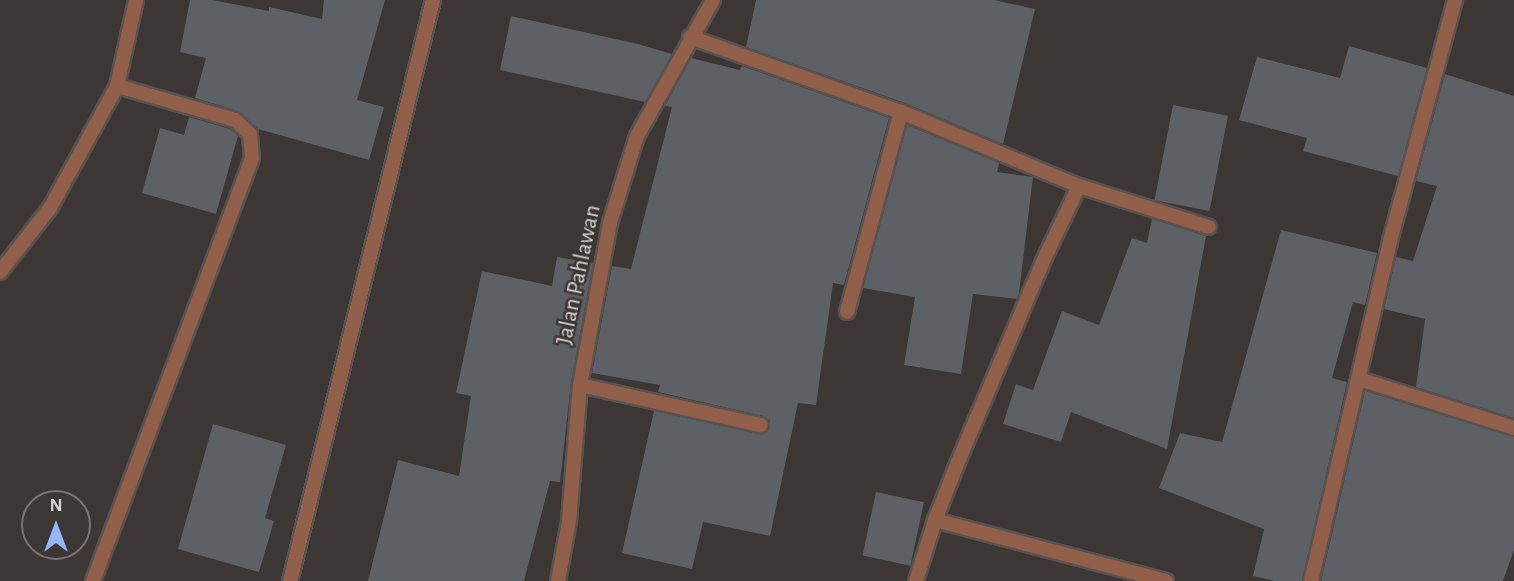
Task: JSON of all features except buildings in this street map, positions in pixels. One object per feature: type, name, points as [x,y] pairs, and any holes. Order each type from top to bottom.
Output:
[{"type":"street","points":[[0,272],[50,208],[117,86],[136,0]]},
{"type":"street","points":[[290,581],[433,0]]},
{"type":"street","name":"Jalan Pahlawan","points":[[558,581],[569,521],[580,385],[610,223],[637,136],[713,0]]},
{"type":"street","points":[[1311,581],[1390,241],[1455,0]]},
{"type":"street","points":[[690,37],[901,112],[1079,186],[1209,227]]},
{"type":"street","points":[[93,581],[252,158],[250,134],[234,120],[117,86]]},
{"type":"street","points":[[847,312],[901,112]]},
{"type":"street","points":[[916,581],[935,520],[1046,255],[1079,186]]},
{"type":"street","points":[[1359,379],[1514,428]]},
{"type":"street","points":[[580,385],[761,425]]},
{"type":"street","points":[[935,520],[1166,581]]}]
